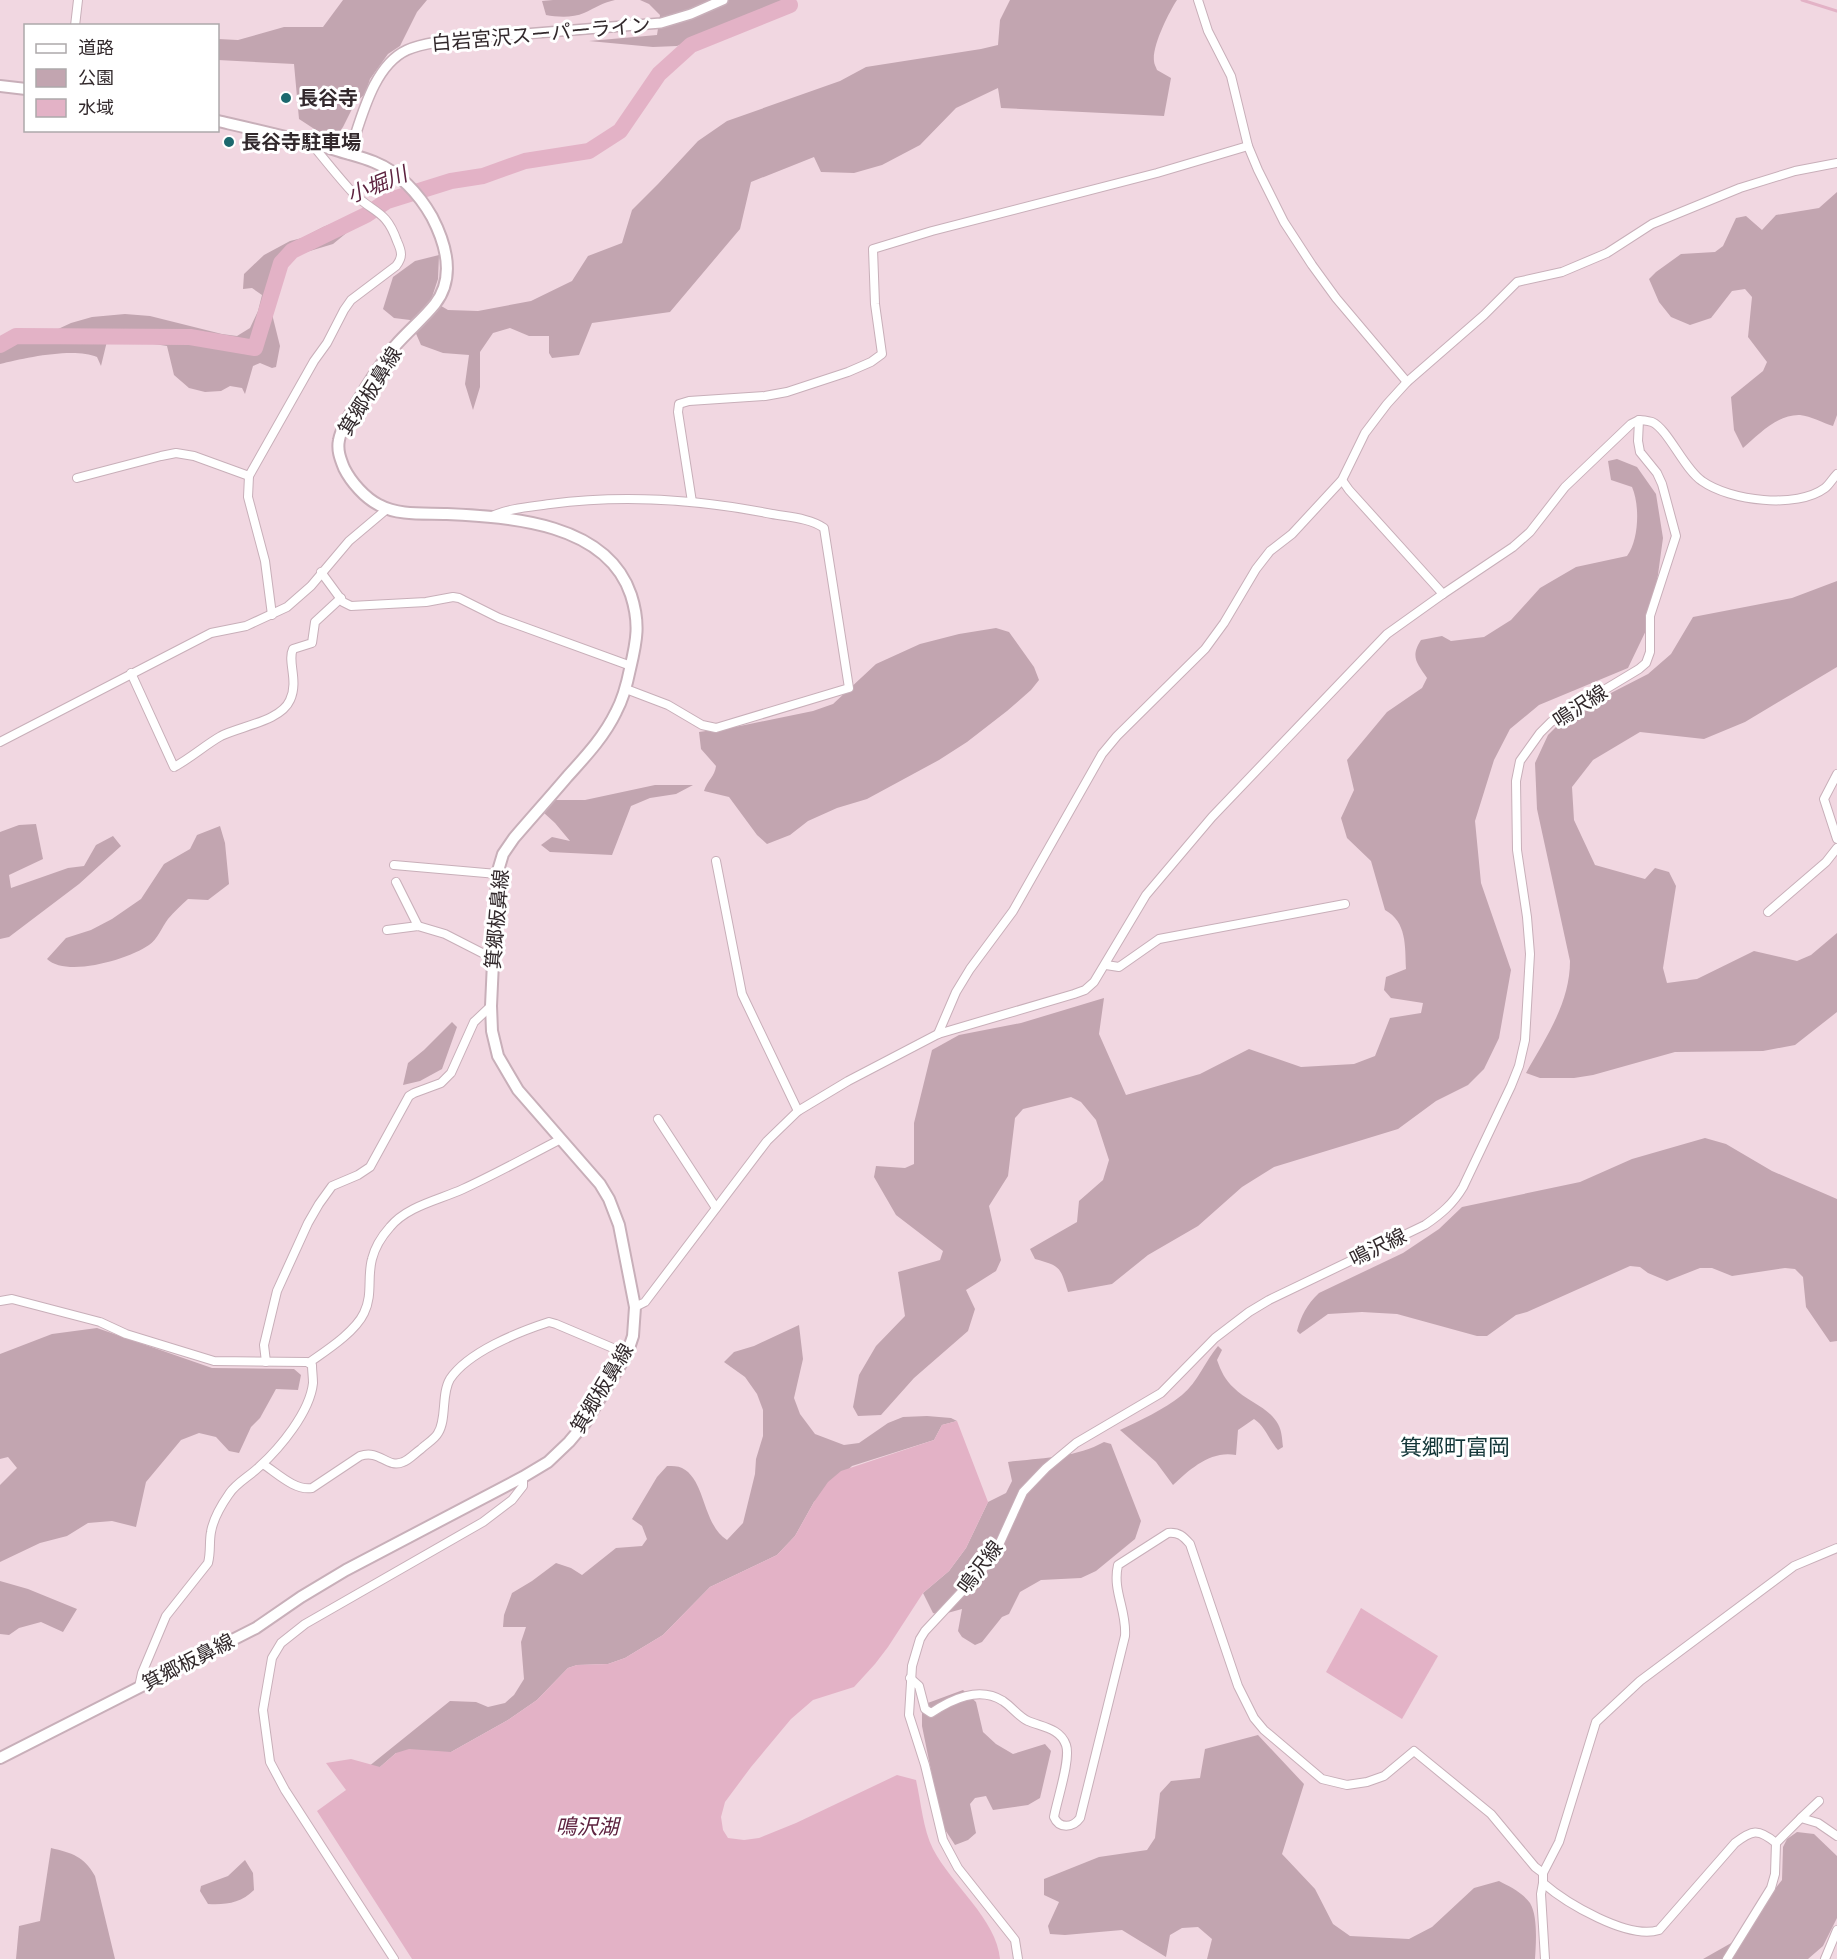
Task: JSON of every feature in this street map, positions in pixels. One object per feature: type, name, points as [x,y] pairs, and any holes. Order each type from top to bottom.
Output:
[{"type":"main road","points":[[0,86],[24,89]]},
{"type":"main road","name":"箕郷板鼻線","points":[[0,1758],[256,1628],[345,1570],[548,1462],[585,1423],[627,1354],[635,1322],[635,1307],[613,1207],[600,1184],[518,1090],[504,1070],[494,1044],[491,1006],[497,874],[503,854],[514,838],[595,744],[616,713],[626,689],[637,640],[635,612],[629,590],[611,560],[590,543],[575,536],[517,520],[492,516],[407,513],[387,509],[377,505],[362,492],[345,471],[338,452],[339,437],[345,423],[390,353],[439,298],[445,285],[447,262],[444,245],[429,212],[408,185],[387,169],[374,162],[311,143],[219,121]]},
{"type":"street","points":[[75,24],[78,0]]},
{"type":"street","name":"白岩宮沢スーパーライン","points":[[349,154],[374,85],[394,57],[418,45],[448,40],[661,23],[691,14],[723,0]]},
{"type":"street","points":[[1198,0],[1208,31],[1228,69],[1248,146],[1284,222],[1312,265],[1363,332],[1407,382]]},
{"type":"street","points":[[272,615],[265,561],[248,496],[249,476],[351,300],[396,266],[401,260],[402,253],[392,226],[383,215],[354,194],[311,143]]},
{"type":"street","points":[[692,502],[678,412],[679,404],[689,401],[765,396],[787,392],[848,372],[871,362],[882,354],[875,304],[873,249],[932,231],[1157,173],[1248,146]]},
{"type":"street","points":[[938,1035],[956,992],[1012,911],[1102,754],[1117,736],[1205,649],[1224,623],[1256,569],[1270,551],[1292,534],[1342,480],[1365,433],[1407,382],[1485,315],[1517,282],[1562,272],[1607,253],[1652,224],[1740,188],[1795,171],[1837,163]]},
{"type":"street","points":[[635,1307],[645,1302],[767,1141],[798,1111],[848,1081],[938,1035],[1084,990],[1094,982],[1146,895],[1212,817],[1387,634],[1513,547],[1530,532],[1565,487],[1631,424],[1639,420],[1652,422],[1659,427],[1690,469],[1702,481],[1737,497],[1788,500],[1806,496],[1825,488],[1837,474]]},
{"type":"street","name":"鳴沢線","points":[[1018,1959],[1015,1940],[958,1868],[943,1840],[925,1765],[909,1715],[910,1678],[920,1640],[925,1631],[983,1569],[999,1546],[1023,1492],[1046,1468],[1076,1443],[1161,1394],[1215,1338],[1249,1312],[1269,1300],[1425,1225],[1454,1202],[1463,1187],[1511,1086],[1519,1066],[1525,1040],[1530,954],[1517,850],[1516,781],[1520,761],[1551,722],[1639,669],[1646,663],[1650,652],[1650,616],[1676,536],[1662,484],[1657,473],[1640,452],[1639,420]]},
{"type":"street","points":[[77,478],[176,453],[194,456],[249,476]]},
{"type":"street","points":[[1342,480],[1443,594]]},
{"type":"street","points":[[492,516],[518,508],[592,499],[631,498],[737,507],[782,515],[824,528],[848,667],[849,688],[716,728],[702,725],[668,705],[626,689]]},
{"type":"street","points":[[0,742],[211,633],[246,626],[287,607],[311,586],[349,541],[387,509]]},
{"type":"street","points":[[321,572],[341,598],[351,606],[459,598],[499,618],[631,666]]},
{"type":"street","points":[[131,673],[174,767],[223,735],[274,716],[287,706],[293,691],[292,649],[312,643],[315,622],[341,598]]},
{"type":"street","points":[[1837,774],[1824,799],[1837,839]]},
{"type":"street","points":[[1768,912],[1826,862],[1837,848]]},
{"type":"street","points":[[716,861],[742,994],[798,1111]]},
{"type":"street","points":[[394,866],[497,874]]},
{"type":"street","points":[[396,882],[418,926]]},
{"type":"street","points":[[1106,965],[1119,967],[1159,939],[1345,904]]},
{"type":"street","points":[[387,930],[418,926],[445,934],[492,958]]},
{"type":"street","points":[[266,1362],[265,1336],[278,1291],[319,1204],[332,1186],[370,1167],[409,1096],[441,1083],[452,1073],[474,1022],[491,1006]]},
{"type":"street","points":[[658,1119],[716,1208]]},
{"type":"street","points":[[0,1301],[12,1299],[100,1322],[126,1334],[214,1361],[310,1362],[335,1344],[364,1313],[370,1295],[372,1258],[380,1239],[392,1224],[409,1212],[461,1190],[561,1138]]},
{"type":"street","points":[[263,1464],[288,1481],[306,1489],[312,1488],[368,1453],[392,1464],[405,1462],[438,1435],[450,1379],[482,1350],[549,1322],[627,1354]]},
{"type":"street","points":[[139,1687],[142,1673],[166,1616],[208,1563],[211,1553],[212,1527],[227,1497],[233,1489],[263,1464],[284,1440],[309,1399],[313,1383],[310,1362]]},
{"type":"street","points":[[394,1959],[285,1790],[270,1762],[263,1710],[272,1658],[281,1643],[305,1624],[483,1522],[512,1500],[523,1486],[523,1477]]},
{"type":"street","points":[[910,1678],[919,1686],[925,1709],[931,1713],[945,1704],[973,1694],[990,1694],[1027,1720],[1060,1734],[1066,1745],[1067,1760],[1054,1817],[1056,1823],[1063,1826],[1077,1823],[1125,1636],[1126,1625],[1115,1577],[1118,1565],[1168,1533],[1175,1532],[1183,1535],[1190,1544],[1238,1686],[1254,1718],[1264,1730],[1322,1779],[1347,1785],[1367,1782],[1384,1776],[1414,1751],[1491,1814],[1534,1867],[1543,1873]]},
{"type":"street","points":[[1545,1959],[1541,1894],[1543,1873],[1559,1842],[1596,1722],[1640,1680],[1794,1566],[1837,1548]]},
{"type":"street","points":[[1727,1959],[1771,1888],[1775,1874],[1776,1843],[1818,1801]]},
{"type":"street","points":[[1801,1818],[1818,1823],[1837,1836]]},
{"type":"street","points":[[1543,1883],[1560,1898],[1609,1922],[1634,1931],[1652,1932],[1659,1930],[1735,1844],[1747,1834],[1756,1832],[1767,1835],[1776,1843]]},
{"type":"street","points":[[1826,1959],[1837,1930]]},
{"type":"green space","points":[[343,0],[427,0],[417,12],[400,46],[388,54],[370,79],[365,94],[355,103],[335,138],[322,134],[299,119],[294,64],[219,60],[219,39],[238,40],[284,27],[323,27]]},
{"type":"green space","points":[[615,0],[580,15],[565,17],[546,15],[542,1]]},
{"type":"green space","points":[[640,0],[788,0],[677,46],[653,47],[589,41],[657,35],[660,15],[649,4]]},
{"type":"green space","points":[[1010,0],[1177,0],[1162,29],[1154,55],[1157,70],[1171,78],[1164,116],[1001,108],[998,88],[956,108],[920,145],[882,165],[854,173],[821,172],[814,157],[751,182],[740,229],[670,312],[592,323],[579,355],[552,358],[549,353],[549,336],[529,336],[510,328],[493,333],[480,352],[480,387],[473,410],[465,384],[469,355],[443,353],[421,345],[410,320],[394,318],[383,309],[393,277],[415,261],[439,255],[438,279],[431,300],[448,310],[478,311],[531,301],[572,281],[588,256],[622,243],[632,210],[698,141],[727,121],[840,81],[866,67],[998,45],[1000,20]]},
{"type":"green space","points":[[1837,192],[1837,415],[1833,426],[1813,418],[1792,416],[1769,426],[1743,448],[1734,430],[1731,397],[1763,371],[1767,362],[1748,337],[1752,297],[1745,289],[1732,291],[1711,318],[1690,325],[1671,317],[1659,302],[1649,279],[1681,254],[1715,252],[1723,246],[1736,218],[1746,216],[1762,230],[1776,215],[1819,208]]},
{"type":"green space","points":[[353,215],[357,217],[355,226],[333,244],[300,254],[286,265],[273,308],[273,318],[280,346],[276,367],[272,368],[260,363],[253,366],[245,394],[242,388],[230,386],[221,391],[205,392],[189,388],[174,375],[167,346],[108,337],[101,366],[97,357],[76,353],[49,354],[0,364],[0,341],[43,336],[71,323],[92,317],[125,314],[150,316],[237,336],[250,328],[262,295],[252,288],[243,289],[244,274],[264,255],[290,241],[302,238]]},
{"type":"green space","points":[[1617,459],[1637,467],[1656,494],[1663,538],[1652,618],[1628,668],[1539,705],[1510,729],[1494,760],[1475,821],[1481,883],[1511,970],[1499,1038],[1484,1069],[1468,1085],[1436,1101],[1398,1129],[1274,1167],[1242,1187],[1198,1226],[1148,1255],[1112,1284],[1068,1292],[1058,1268],[1035,1259],[1030,1249],[1077,1222],[1079,1201],[1103,1180],[1109,1160],[1096,1120],[1081,1102],[1071,1097],[1023,1109],[1015,1118],[1008,1176],[989,1206],[1001,1260],[996,1271],[966,1290],[975,1309],[968,1331],[914,1378],[881,1415],[858,1416],[853,1407],[859,1375],[876,1346],[905,1316],[898,1272],[940,1260],[943,1251],[896,1215],[874,1177],[876,1166],[905,1168],[914,1164],[914,1123],[932,1050],[959,1035],[1021,1023],[1104,998],[1099,1034],[1126,1095],[1200,1074],[1249,1049],[1301,1067],[1354,1064],[1375,1056],[1390,1018],[1421,1013],[1423,1003],[1391,998],[1384,990],[1386,977],[1406,969],[1405,943],[1397,921],[1385,910],[1371,861],[1347,838],[1341,818],[1354,790],[1347,760],[1387,712],[1422,688],[1427,678],[1415,656],[1421,640],[1442,636],[1451,641],[1484,637],[1511,620],[1540,588],[1576,567],[1627,556],[1636,532],[1636,503],[1632,487],[1611,480],[1608,461]]},
{"type":"green space","points":[[1837,581],[1837,667],[1745,722],[1704,739],[1640,732],[1593,760],[1572,787],[1574,820],[1595,865],[1645,879],[1655,868],[1669,872],[1676,886],[1663,968],[1667,983],[1697,979],[1754,951],[1797,961],[1811,955],[1837,933],[1837,1012],[1795,1045],[1763,1051],[1675,1052],[1593,1075],[1574,1078],[1540,1078],[1526,1073],[1556,1019],[1566,991],[1570,961],[1537,809],[1535,763],[1548,735],[1568,715],[1648,674],[1671,654],[1693,617],[1792,598]]},
{"type":"green space","points":[[996,628],[1009,632],[1034,667],[1039,680],[1007,711],[939,760],[867,799],[837,808],[808,821],[790,835],[767,844],[757,835],[729,797],[704,791],[716,766],[701,749],[699,732],[813,711],[833,704],[876,664],[920,644]]},
{"type":"green space","points":[[655,785],[693,785],[676,794],[650,798],[631,806],[612,855],[550,852],[541,845],[552,837],[570,841],[543,812],[550,800],[585,800]]},
{"type":"green space","points":[[36,824],[43,859],[9,875],[11,888],[68,868],[84,866],[96,845],[113,836],[121,846],[79,884],[9,937],[0,939],[0,832],[19,825]]},
{"type":"green space","points":[[220,826],[225,843],[229,884],[208,900],[188,899],[168,919],[152,943],[127,956],[83,967],[69,967],[47,959],[66,938],[91,930],[141,899],[164,864],[190,849],[197,835]]},
{"type":"green space","points":[[452,1022],[457,1027],[442,1069],[420,1081],[403,1085],[408,1063]]},
{"type":"green space","points":[[1705,1138],[1726,1144],[1772,1171],[1837,1199],[1837,1341],[1830,1342],[1806,1307],[1803,1277],[1795,1269],[1785,1268],[1732,1276],[1712,1268],[1700,1268],[1667,1281],[1640,1267],[1630,1266],[1516,1315],[1487,1336],[1477,1336],[1397,1314],[1362,1312],[1328,1314],[1300,1334],[1297,1331],[1305,1310],[1319,1293],[1403,1253],[1439,1229],[1462,1207],[1580,1182],[1632,1159]]},
{"type":"green space","points":[[799,1325],[803,1359],[794,1398],[800,1414],[815,1434],[844,1445],[859,1443],[888,1423],[903,1417],[927,1416],[951,1418],[957,1421],[942,1425],[934,1440],[852,1466],[814,1502],[795,1536],[777,1555],[710,1587],[663,1635],[625,1658],[608,1664],[577,1665],[568,1668],[537,1700],[508,1720],[451,1752],[396,1753],[380,1767],[368,1767],[450,1701],[476,1702],[488,1707],[505,1703],[514,1695],[524,1679],[521,1642],[526,1627],[503,1627],[504,1615],[512,1593],[556,1563],[582,1575],[616,1548],[642,1546],[647,1539],[642,1526],[632,1519],[657,1477],[667,1466],[680,1467],[690,1474],[696,1482],[713,1524],[727,1540],[743,1523],[763,1436],[763,1410],[757,1394],[745,1377],[724,1362],[734,1352],[754,1346]]},
{"type":"green space","points":[[97,1328],[212,1368],[294,1369],[301,1375],[298,1390],[276,1389],[260,1418],[251,1427],[239,1453],[229,1451],[216,1437],[199,1433],[181,1440],[146,1482],[136,1527],[112,1521],[88,1523],[67,1536],[40,1543],[0,1562],[0,1485],[17,1468],[8,1457],[0,1459],[0,1354],[52,1334]]},
{"type":"green space","points":[[1218,1346],[1222,1350],[1217,1360],[1226,1379],[1239,1393],[1274,1418],[1280,1429],[1283,1447],[1278,1450],[1261,1425],[1254,1419],[1238,1430],[1236,1455],[1218,1455],[1210,1458],[1194,1467],[1173,1485],[1156,1462],[1120,1430],[1160,1410],[1182,1395],[1193,1384]]},
{"type":"green space","points":[[1104,1442],[1111,1444],[1141,1521],[1135,1539],[1096,1571],[1081,1578],[1041,1580],[1020,1592],[1009,1614],[1002,1617],[982,1642],[975,1645],[962,1637],[958,1631],[962,1609],[940,1615],[933,1613],[923,1593],[949,1571],[966,1548],[988,1502],[1006,1493],[1012,1481],[1008,1462],[1069,1454]]},
{"type":"green space","points":[[0,1581],[28,1589],[77,1609],[63,1632],[41,1622],[19,1628],[9,1635],[0,1634]]},
{"type":"green space","points":[[963,1690],[976,1702],[983,1732],[996,1744],[1013,1754],[1045,1744],[1051,1751],[1040,1798],[1028,1805],[993,1810],[986,1796],[975,1798],[970,1804],[976,1833],[968,1840],[955,1845],[942,1825],[922,1726],[922,1711],[925,1704]]},
{"type":"green space","points":[[1258,1735],[1304,1784],[1282,1854],[1315,1889],[1333,1924],[1350,1936],[1409,1939],[1432,1927],[1474,1888],[1499,1881],[1524,1896],[1533,1909],[1536,1930],[1535,1959],[1207,1959],[1212,1939],[1198,1927],[1182,1928],[1170,1935],[1166,1957],[1122,1930],[1065,1935],[1050,1934],[1048,1926],[1059,1902],[1044,1895],[1044,1879],[1099,1857],[1147,1850],[1155,1838],[1160,1793],[1171,1781],[1200,1778],[1205,1749]]},
{"type":"green space","points":[[1797,1832],[1814,1834],[1837,1856],[1837,1918],[1823,1946],[1808,1959],[1703,1959],[1733,1942],[1782,1880],[1783,1847],[1787,1839]]},
{"type":"green space","points":[[51,1848],[77,1856],[91,1869],[95,1876],[115,1959],[16,1959],[19,1926],[40,1921]]},
{"type":"green space","points":[[245,1860],[253,1873],[254,1890],[244,1898],[233,1902],[208,1904],[200,1891],[201,1886],[228,1876]]},
{"type":"water","name":"鳴沢湖","points":[[957,1421],[988,1502],[966,1548],[949,1571],[923,1593],[888,1647],[854,1687],[813,1700],[791,1719],[725,1802],[721,1817],[723,1830],[728,1838],[744,1840],[759,1838],[897,1775],[916,1780],[933,1849],[991,1930],[1000,1959],[412,1959],[317,1811],[346,1790],[326,1763],[351,1759],[380,1767],[396,1753],[409,1749],[451,1752],[508,1720],[537,1700],[568,1668],[577,1665],[608,1664],[625,1658],[663,1635],[710,1587],[777,1555],[795,1536],[828,1482],[841,1471],[934,1440],[942,1425]]},
{"type":"water","points":[[1361,1608],[1438,1656],[1402,1719],[1326,1672]]},
{"type":"waterway","points":[[1802,0],[1837,11]]},
{"type":"waterway","name":"小堀川","points":[[0,345],[16,336],[190,337],[255,348],[281,263],[292,251],[366,215],[387,201],[451,181],[483,176],[525,161],[589,151],[620,131],[659,74],[691,45],[790,5]]},
{"type":"place","name":"長谷寺","points":[[286,98]]},
{"type":"place","name":"長谷寺駐車場","points":[[229,142]]},
{"type":"district","name":"箕郷町富岡","points":[[1455,1447]]}]
